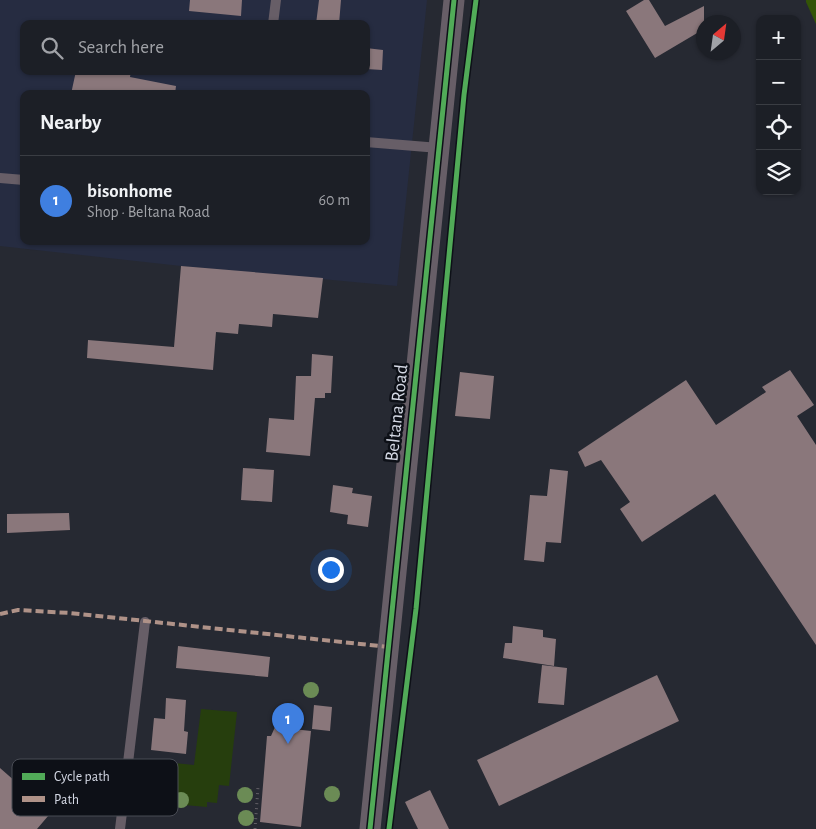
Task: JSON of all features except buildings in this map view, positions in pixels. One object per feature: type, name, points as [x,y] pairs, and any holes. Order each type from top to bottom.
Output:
[{"type":"street","name":"Beltana Road","points":[[370,829],[454,0]]},
{"type":"lane","points":[[274,20],[276,0]]},
{"type":"lane","points":[[370,142],[439,148]]},
{"type":"lane","points":[[0,178],[20,180]]},
{"type":"lane","points":[[128,759],[145,622]]},
{"type":"lane","points":[[120,829],[122,816]]},
{"type":"path","points":[[255,829],[258,787]]},
{"type":"shaded area","points":[[0,0],[427,0],[397,286],[181,266],[0,246]]},
{"type":"green space","points":[[806,0],[816,0],[816,24],[806,2]]},
{"type":"green space","points":[[201,709],[237,712],[229,786],[219,785],[217,803],[207,802],[207,807],[178,804],[178,763],[194,765]]},
{"type":"marked path","points":[[0,614],[18,610],[70,613],[389,647]]},
{"type":"cycle path","points":[[370,829],[454,0]]},
{"type":"cycle path","points":[[389,829],[416,609],[464,95],[476,0]]},
{"type":"place","name":"bisonhome","points":[[288,744]]}]
